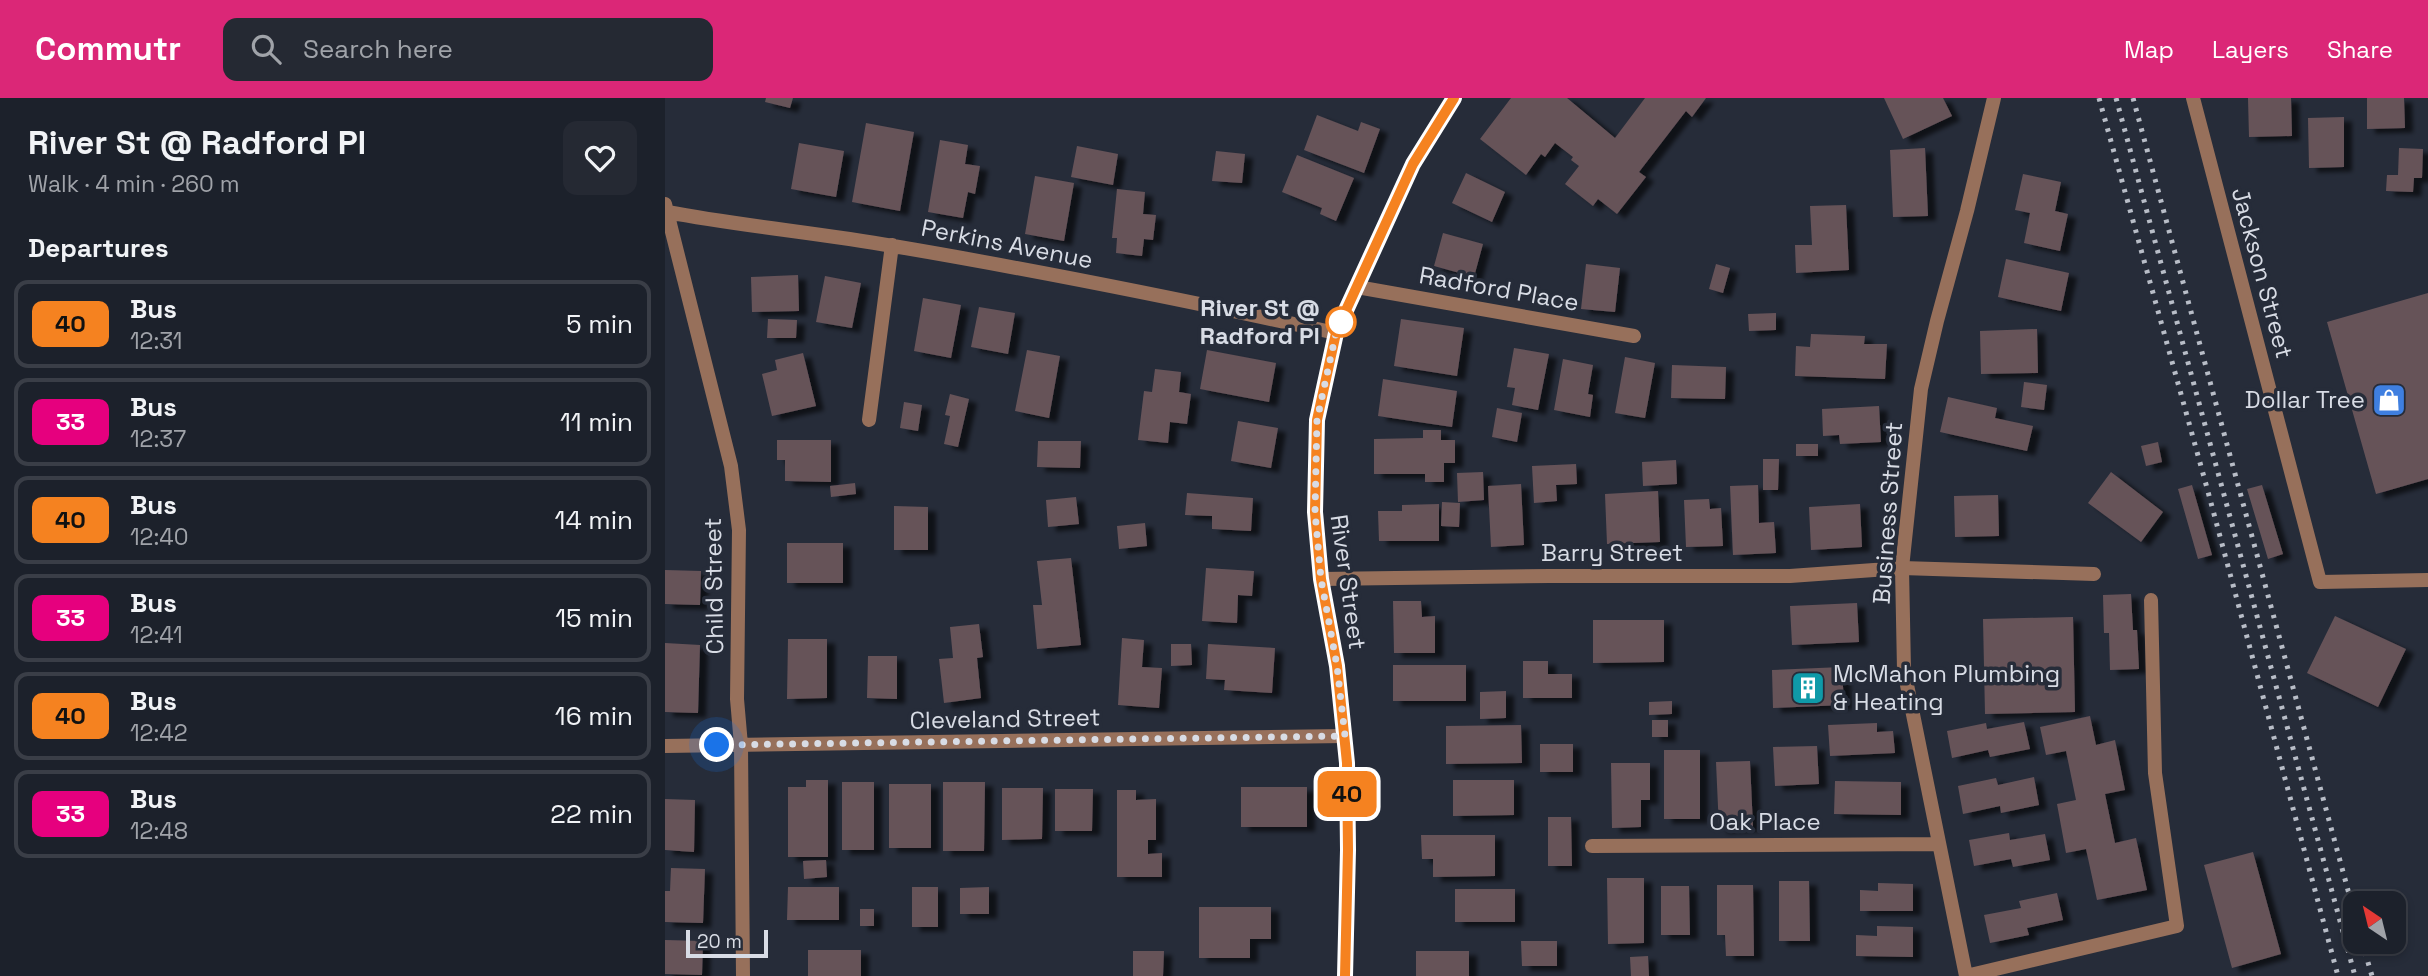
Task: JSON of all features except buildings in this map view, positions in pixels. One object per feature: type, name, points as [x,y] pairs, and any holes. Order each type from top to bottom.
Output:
[{"type":"main road","name":"River Street","points":[[1345,976],[1348,850],[1345,736],[1337,666],[1321,579],[1315,512],[1317,420],[1336,333],[1413,164],[1454,98]]},
{"type":"street","name":"Business Street","points":[[1966,976],[1904,670],[1902,568],[1921,389],[1994,98]]},
{"type":"street","name":"Jackson Street","points":[[2193,98],[2320,582],[2428,580]]},
{"type":"street","name":"Perkins Avenue","points":[[666,208],[759,228],[892,246],[1336,333]]},
{"type":"street","name":"Child Street","points":[[666,208],[731,466],[739,530],[737,699],[741,745],[743,976]]},
{"type":"street","points":[[869,420],[892,246]]},
{"type":"street","name":"Radford Place","points":[[1357,287],[1634,336]]},
{"type":"street","name":"Barry Street","points":[[1321,579],[1790,576],[1902,568],[2094,574]]},
{"type":"street","points":[[1966,976],[2177,926],[2155,773],[2151,600]]},
{"type":"street","name":"Cleveland Street","points":[[665,746],[1345,736]]},
{"type":"street","name":"Oak Place","points":[[1592,846],[1938,844]]},
{"type":"railway","points":[[2099,98],[2338,976]]},
{"type":"railway","points":[[2116,98],[2355,976]]},
{"type":"railway","points":[[2133,98],[2348,891]]},
{"type":"railway","points":[[2366,954],[2372,976]]},
{"type":"bus line","name":"40","points":[[1345,976],[1347,763],[1337,666],[1321,579],[1315,512],[1317,420],[1336,333],[1413,164],[1454,98]]},
{"type":"place","name":"River St @ Radford Pl","points":[[1341,322]]},
{"type":"place","name":"Dollar Tree","points":[[2389,400]]},
{"type":"place","name":"McMahon Plumbing & Heating","points":[[1808,688]]},
{"type":"route","points":[[717,745],[1345,736],[1337,666],[1321,579],[1315,512],[1317,420],[1336,333],[1341,322]]}]
